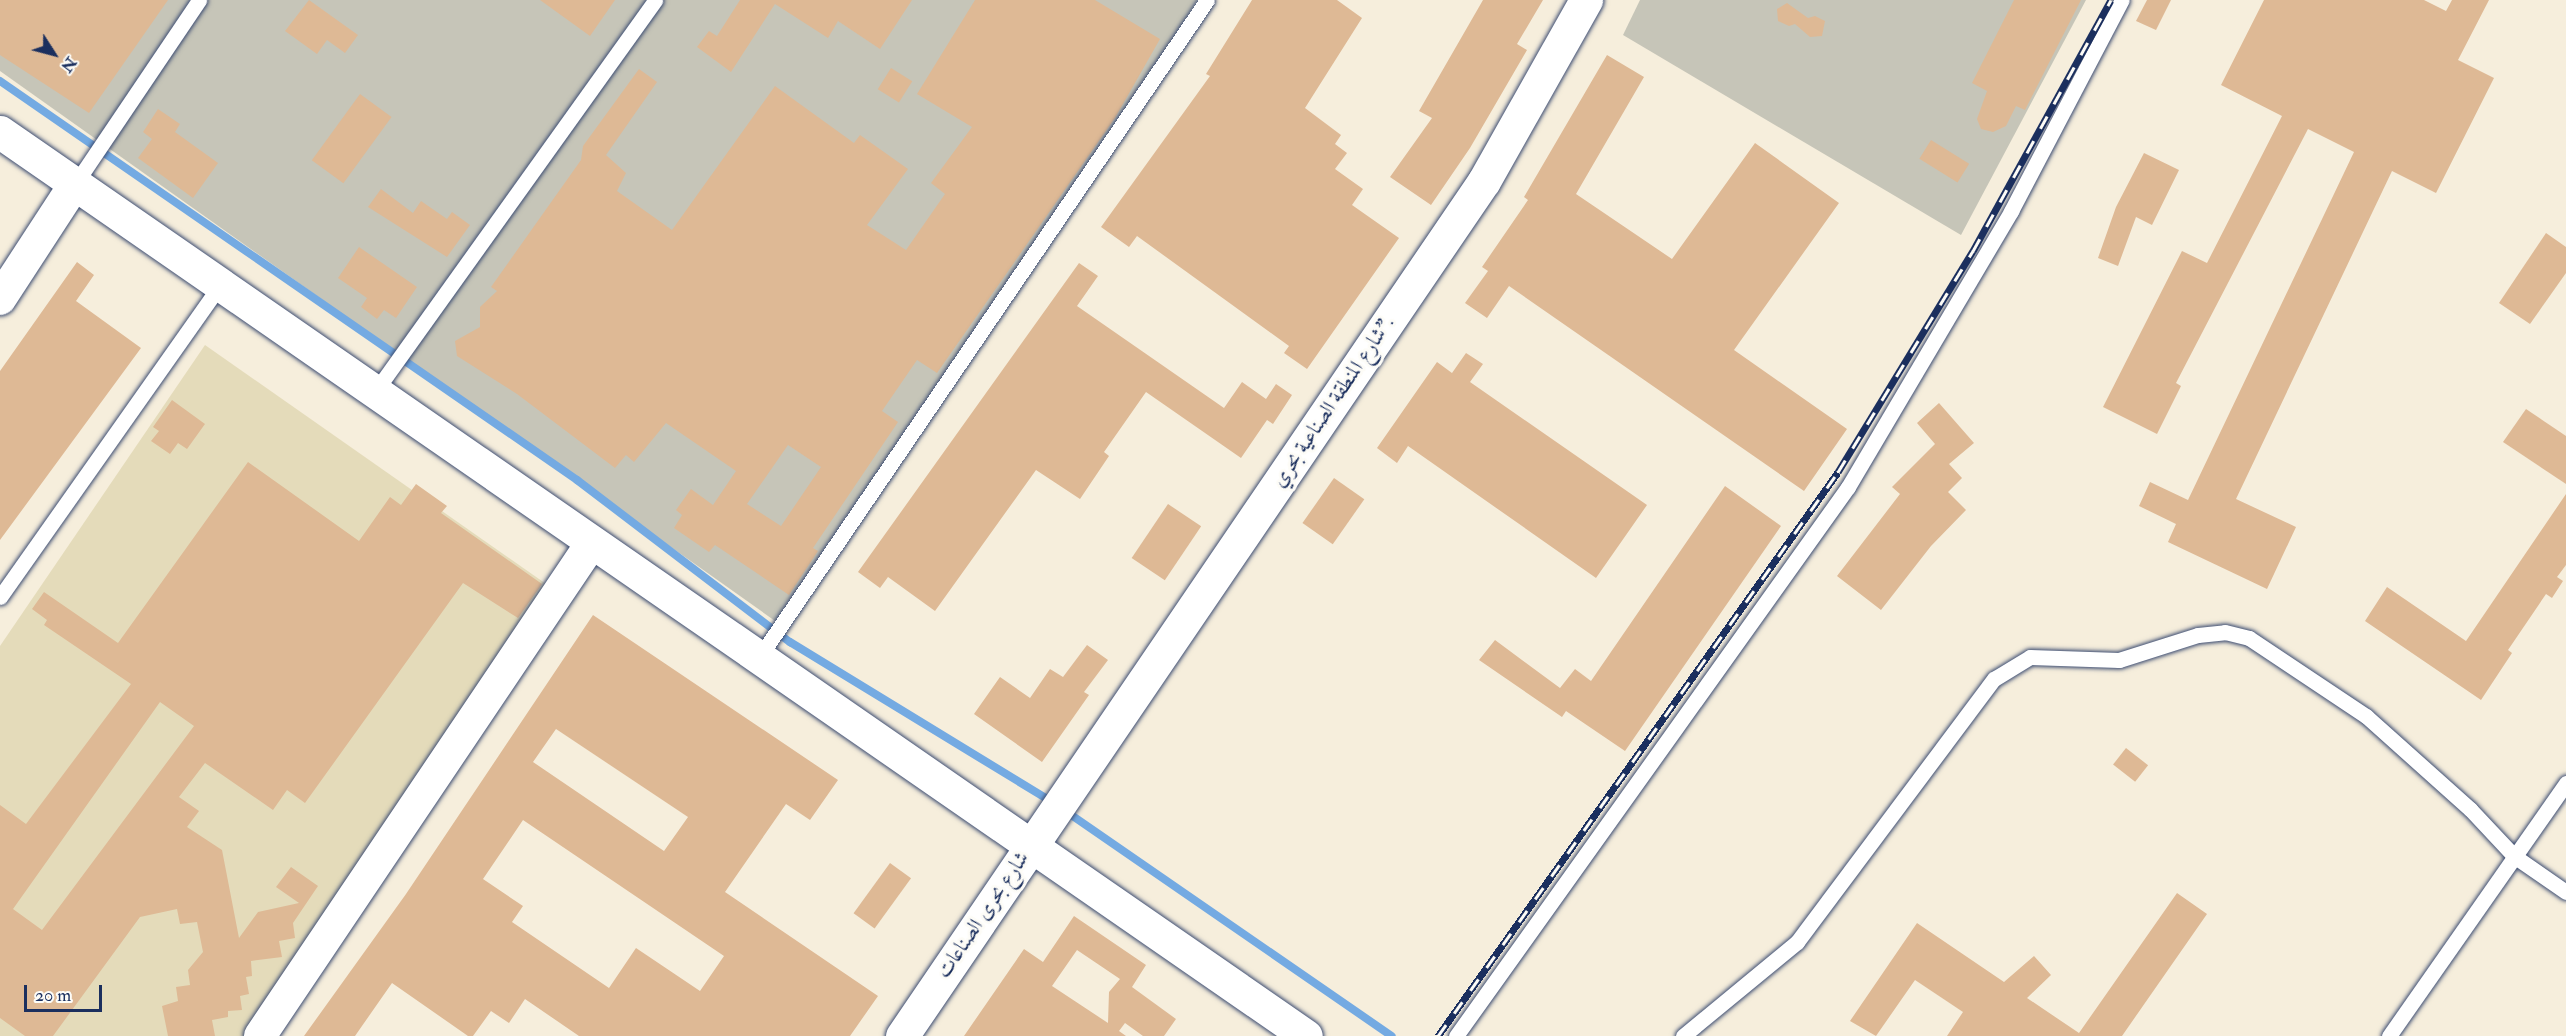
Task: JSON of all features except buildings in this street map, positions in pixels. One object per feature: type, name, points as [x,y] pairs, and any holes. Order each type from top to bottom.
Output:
[{"type":"street","name":"شارع المنطقة الصناعية بحري\".","points":[[1058,806],[1484,181],[1586,0]]},
{"type":"street","points":[[0,132],[84,173],[220,285],[383,381],[591,544],[765,649],[1030,846],[1306,1036]]},
{"type":"street","points":[[0,299],[84,173]]},
{"type":"street","points":[[260,1036],[591,544]]},
{"type":"street","name":"شارع بحرى الصناعات","points":[[902,1036],[1058,806]]},
{"type":"lane","points":[[84,173],[199,0]]},
{"type":"lane","points":[[383,381],[655,0]]},
{"type":"lane","points":[[765,649],[1207,0]]},
{"type":"lane","points":[[1456,1036],[1848,487],[2011,210],[2122,0]]},
{"type":"lane","points":[[0,597],[220,285]]},
{"type":"lane","points":[[1683,1036],[1797,942],[1994,679],[2030,657],[2119,660],[2198,635],[2225,632],[2249,638],[2366,716],[2470,809],[2514,856],[2566,892]]},
{"type":"lane","points":[[2389,1036],[2566,783]]},
{"type":"shaded area","points":[[0,0],[1197,0],[1147,83],[785,628],[0,71]]},
{"type":"shaded area","points":[[1640,0],[2086,0],[1961,235],[1623,35]]},
{"type":"shaded area","points":[[205,345],[549,586],[243,1036],[0,1036],[0,646]]},
{"type":"waterway","points":[[0,81],[577,480],[790,642],[1052,802]]},
{"type":"waterway","points":[[1064,810],[1392,1036]]},
{"type":"railway","points":[[1438,1036],[1838,472],[1973,251],[2111,0]]}]
